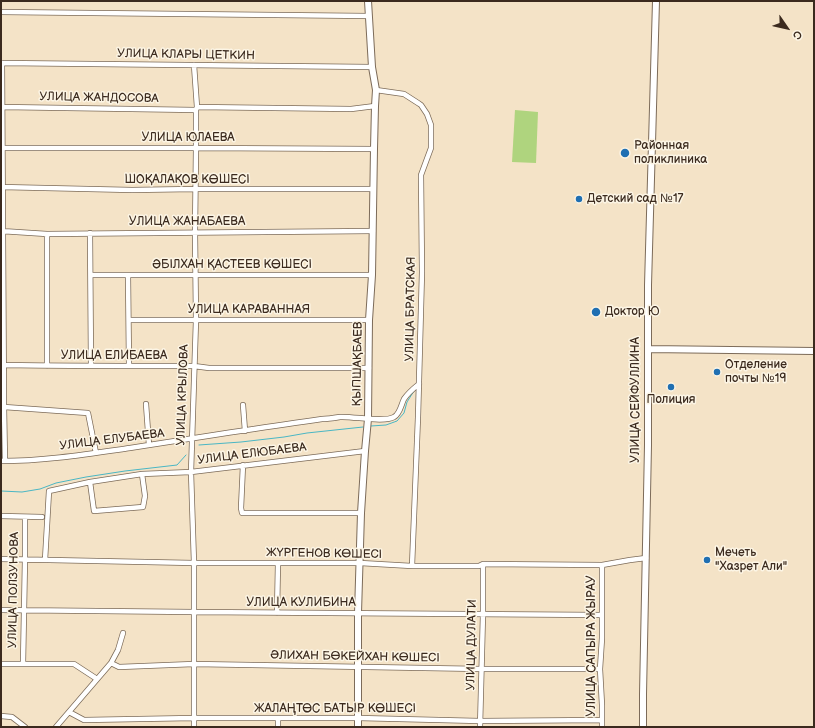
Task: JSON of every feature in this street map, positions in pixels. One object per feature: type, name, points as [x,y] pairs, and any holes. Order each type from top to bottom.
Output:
[{"type":"street","name":"УЛИЦА СЕЙФУЛЛИНА","points":[[643,727],[648,445],[648,254],[656,1]]},
{"type":"street","name":"ҚЫПШАҚБАЕВ","points":[[358,727],[358,613],[361,513],[368,419],[369,320],[372,275],[376,90],[372,67],[368,2]]},
{"type":"street","points":[[1,12],[369,16]]},
{"type":"street","points":[[2,63],[4,365],[3,461]]},
{"type":"street","name":"УЛИЦА КЛАРЫ ЦЕТКИН","points":[[2,63],[372,67]]},
{"type":"street","name":"УЛИЦА КРЫЛОВА","points":[[194,65],[196,108],[196,320],[191,472],[194,563],[194,727]]},
{"type":"street","name":"УЛИЦА БРАТСКАЯ","points":[[376,90],[404,94],[418,102],[427,114],[431,125],[431,148],[421,175],[422,272],[412,566]]},
{"type":"street","name":"УЛИЦА ЖАНДОСОВА","points":[[2,107],[351,109],[375,106]]},
{"type":"street","name":"УЛИЦА ЮЛАЕВА","points":[[3,148],[374,149]]},
{"type":"street","name":"ШОҚАЛАҚОВ КӨШЕСІ","points":[[2,187],[132,190],[373,189]]},
{"type":"street","name":"УЛИЦА ЖАНАБАЕВА","points":[[2,231],[47,234],[372,231]]},
{"type":"street","points":[[90,233],[91,365]]},
{"type":"street","points":[[47,234],[47,366]]},
{"type":"street","name":"ӘБІЛХАН ҚАСТЕЕВ КӨШЕСІ","points":[[91,275],[372,275]]},
{"type":"street","points":[[128,275],[129,366]]},
{"type":"street","name":"УЛИЦА КАРАВАННАЯ","points":[[129,320],[369,320]]},
{"type":"street","points":[[648,349],[814,351]]},
{"type":"street","name":"УЛИЦА ЕЛИБАЕВА","points":[[4,365],[194,366],[208,368],[369,368]]},
{"type":"street","name":"УЛИЦА ЕЛУБАЕВА","points":[[3,461],[22,461],[96,453],[341,417],[389,419],[395,417],[399,412],[405,398],[419,384]]},
{"type":"street","points":[[146,404],[149,445]]},
{"type":"street","points":[[243,405],[245,431]]},
{"type":"street","points":[[4,407],[88,413],[96,453]]},
{"type":"street","name":"УЛИЦА ЕЛЮБАЕВА","points":[[45,560],[49,491],[90,482],[142,474],[191,472],[365,451]]},
{"type":"street","points":[[243,465],[242,513],[361,513]]},
{"type":"street","points":[[90,482],[94,511],[143,507],[145,496],[142,474]]},
{"type":"street","points":[[1,516],[42,517]]},
{"type":"street","name":"УЛИЦА ПОЛЗУНОВА","points":[[23,664],[25,517]]},
{"type":"street","name":"ЖҮРГЕНОВ КӨШЕСІ","points":[[1,559],[194,563],[360,563],[412,566],[478,566],[483,564],[602,565],[646,558]]},
{"type":"street","points":[[277,613],[278,563]]},
{"type":"street","name":"УЛИЦА ДУЛАТИ","points":[[480,727],[483,564]]},
{"type":"street","name":"УЛИЦА САПЫРА ЖЫРАУ","points":[[602,565],[602,638],[600,669],[602,727]]},
{"type":"street","name":"УЛИЦА КУЛИБИНА","points":[[1,610],[601,615]]},
{"type":"street","points":[[56,727],[111,663],[118,650],[123,633]]},
{"type":"street","name":"ӘЛИХАН БӨКЕЙХАН КӨШЕСІ","points":[[111,663],[119,667],[194,664],[358,668],[600,669]]},
{"type":"street","points":[[1,664],[74,664],[97,679]]},
{"type":"street","name":"ЖАЛАҢТӨС БАТЫР КӨШЕСІ","points":[[69,712],[84,720],[194,718],[358,718],[480,721],[602,720]]},
{"type":"street","points":[[1,716],[12,717],[26,727]]},
{"type":"street","points":[[278,718],[278,727]]},
{"type":"green space","points":[[515,110],[538,112],[536,163],[512,162]]},
{"type":"waterway","points":[[371,426],[386,425],[397,421],[404,413],[407,402],[414,391]]},
{"type":"waterway","points":[[199,445],[241,442],[363,427]]},
{"type":"waterway","points":[[1,491],[22,492],[86,477],[177,465],[186,455]]},
{"type":"place","name":"Районная поликлиника","points":[[625,153]]},
{"type":"place","name":"Детский сад №17","points":[[579,199]]},
{"type":"place","name":"Доктор Ю","points":[[596,312]]},
{"type":"place","name":"Отделение почты №19","points":[[717,372]]},
{"type":"place","name":"Полиция","points":[[671,387]]},
{"type":"place","name":"Мечеть \"Хазрет Али\"","points":[[707,560]]}]
